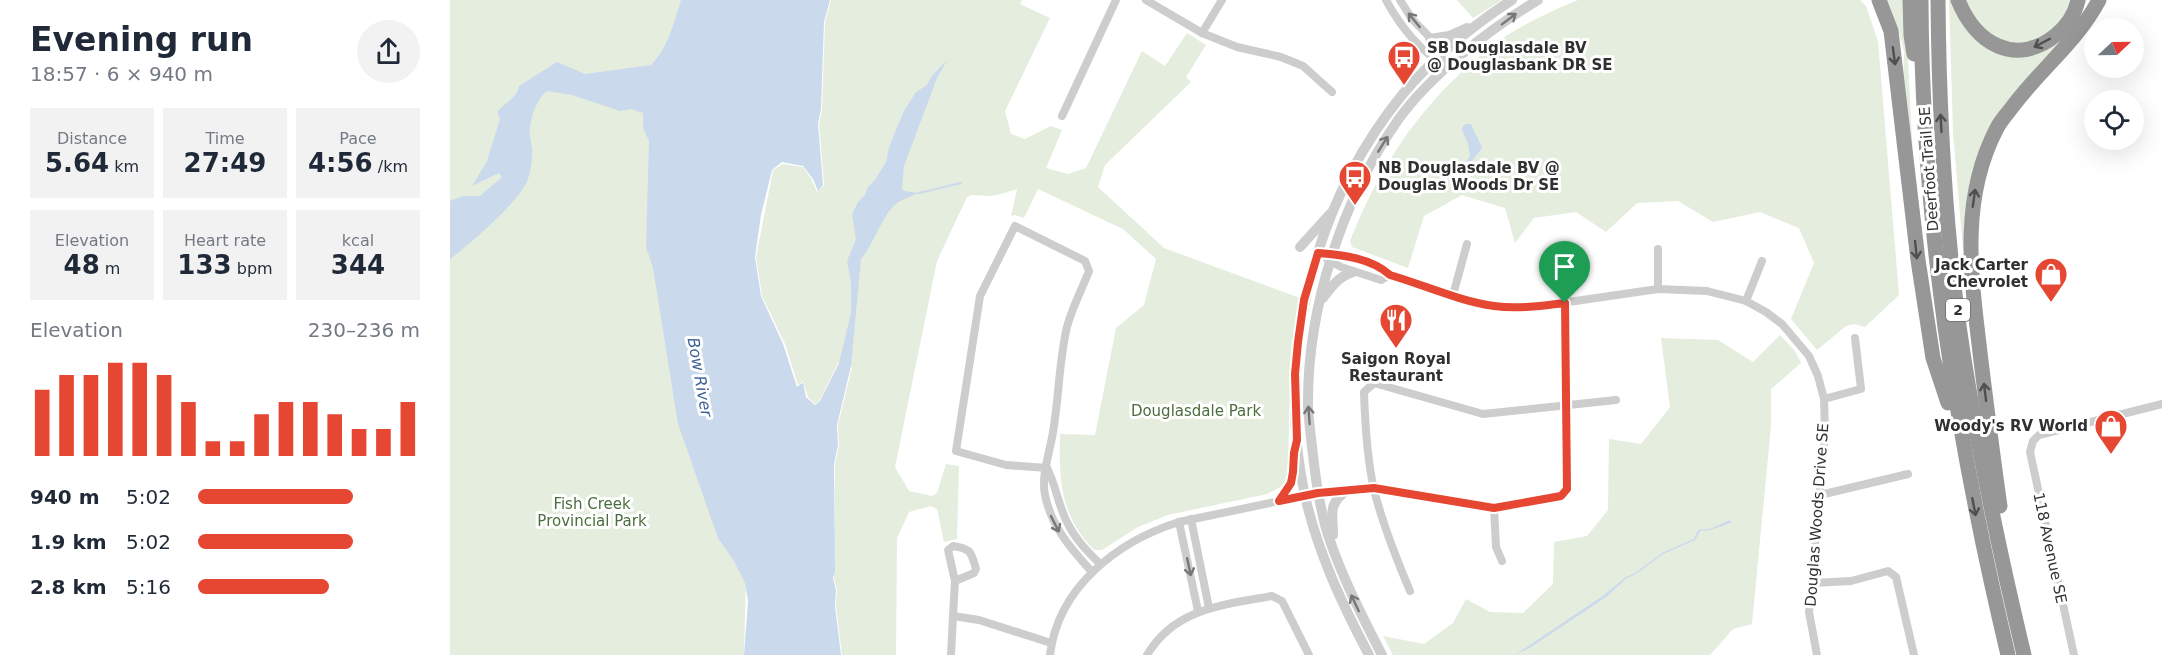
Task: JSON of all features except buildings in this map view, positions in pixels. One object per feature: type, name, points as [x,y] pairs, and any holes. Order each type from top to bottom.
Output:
[{"type":"highway","points":[[1879,0],[1891,31],[1918,260],[1933,358],[1963,449]]},
{"type":"highway","points":[[1910,0],[1911,34],[1924,110]]},
{"type":"highway","name":"Deerfoot Trail SE","points":[[1921,0],[1924,110],[1935,256],[1947,351],[1982,545],[2008,655]]},
{"type":"highway","name":"Deerfoot Trail SE","points":[[1938,0],[1945,187],[1963,351],[1979,448],[2024,655]]},
{"type":"highway","points":[[1958,0],[1974,30],[1999,47],[2014,50],[2032,48],[2047,42],[2062,30],[2071,18],[2078,0]]},
{"type":"highway","points":[[2081,27],[2090,0]]},
{"type":"highway","points":[[2014,616],[1973,291],[1970,242],[1974,193],[1984,158],[1998,127],[2030,85],[2081,27],[2099,0]]},
{"type":"street","points":[[1062,116],[1116,0]]},
{"type":"street","points":[[1146,0],[1202,33],[1237,47],[1281,57],[1303,66],[1332,92]]},
{"type":"street","points":[[1202,33],[1222,0]]},
{"type":"street","points":[[1386,0],[1401,24],[1439,56],[1448,67]]},
{"type":"street","points":[[1400,0],[1412,18],[1431,39],[1439,56]]},
{"type":"street","points":[[1370,655],[1329,572],[1305,495],[1297,440],[1295,374],[1304,300],[1318,253],[1335,210],[1349,179],[1379,126],[1403,94],[1439,56],[1476,24],[1512,0]]},
{"type":"street","points":[[1382,655],[1356,605],[1333,548],[1318,493],[1308,406],[1310,361],[1320,303],[1331,257],[1351,204],[1372,161],[1399,119],[1448,67],[1517,13],[1538,0]]},
{"type":"street","points":[[1431,39],[1449,36],[1476,24]]},
{"type":"street","points":[[1300,247],[1335,210]]},
{"type":"street","points":[[1047,468],[1006,465],[956,451],[980,296],[1015,226],[1085,261],[1089,271],[1068,326],[1047,468],[1043,483],[1049,511],[1067,545],[1092,572]]},
{"type":"street","points":[[1453,295],[1467,244]]},
{"type":"street","points":[[1658,249],[1658,289]]},
{"type":"street","name":"Douglas Woods Drive SE","points":[[1318,253],[1331,257],[1353,272],[1381,280],[1390,275]]},
{"type":"street","name":"Douglas Woods Drive SE","points":[[1331,257],[1345,255],[1382,268],[1390,275],[1496,306],[1541,306],[1658,289],[1707,291],[1746,301],[1782,324],[1809,356],[1818,376],[1824,399],[1825,433],[1809,612],[1817,655]]},
{"type":"street","points":[[1050,655],[1051,643],[1063,613],[1077,590],[1092,572],[1120,548],[1140,537],[1179,522],[1305,495],[1374,488],[1494,508],[1561,496],[1567,489],[1565,303],[1562,260]]},
{"type":"street","points":[[1746,301],[1762,261]]},
{"type":"street","points":[[1320,303],[1332,285],[1342,276],[1353,272]]},
{"type":"street","points":[[1824,399],[1861,389],[1855,339]]},
{"type":"street","points":[[1410,591],[1391,546],[1374,488],[1365,426],[1364,392],[1374,383],[1483,414],[1616,400]]},
{"type":"street","name":"118 Avenue SE","points":[[2074,655],[2030,452],[2033,441],[2039,435],[2048,432],[2162,404]]},
{"type":"street","points":[[1279,501],[1291,483],[1297,440]]},
{"type":"street","points":[[1047,468],[1067,523],[1076,539],[1100,564]]},
{"type":"street","points":[[1820,495],[1908,474]]},
{"type":"street","points":[[1333,548],[1333,505],[1338,496],[1347,490]]},
{"type":"street","points":[[1494,508],[1496,546],[1502,561]]},
{"type":"street","points":[[1191,519],[1209,608]]},
{"type":"street","points":[[1179,522],[1198,611]]},
{"type":"street","points":[[1812,583],[1851,581],[1888,572],[1896,577],[1914,655]]},
{"type":"street","points":[[951,655],[955,581]]},
{"type":"street","points":[[1147,655],[1161,634],[1178,621],[1198,611],[1272,596],[1282,601],[1309,655]]},
{"type":"street","points":[[953,616],[987,622],[1051,643]]},
{"type":"green space","name":"Fish Creek Provincial Park","points":[[450,0],[710,0],[746,578],[744,655],[450,655]]},
{"type":"green space","name":"Douglasdale Park","points":[[831,0],[1022,0],[1020,4],[1050,18],[1005,111],[1011,134],[1025,139],[1051,126],[1062,130],[1046,168],[1068,174],[1086,168],[1142,51],[1165,66],[1187,33],[1206,45],[1186,77],[1191,82],[1105,165],[1098,187],[1164,248],[1300,298],[1290,373],[1288,475],[1285,485],[1267,494],[1168,515],[1138,527],[1102,550],[1094,550],[1074,524],[1064,497],[1060,467],[1060,434],[1095,435],[1116,328],[1144,305],[1156,259],[1123,229],[1038,189],[1024,218],[1011,216],[1017,189],[990,196],[972,195],[967,197],[937,261],[895,467],[909,491],[932,496],[937,493],[946,464],[959,466],[957,539],[944,542],[937,509],[931,506],[909,512],[897,538],[896,655],[842,655],[834,578],[835,465],[839,445],[838,425],[852,367],[838,363],[820,400],[815,404],[808,397],[803,381],[798,385],[785,344],[762,296],[756,257],[773,170],[783,164],[803,167],[817,192],[824,185],[819,124],[822,110],[825,22]]},
{"type":"green space","points":[[1457,0],[1502,0],[1473,18]]},
{"type":"green space","points":[[1578,0],[1860,0],[1866,6],[1878,41],[1899,295],[1865,327],[1854,324],[1846,326],[1817,350],[1791,319],[1814,263],[1799,228],[1760,212],[1713,222],[1678,201],[1637,203],[1606,232],[1576,212],[1534,218],[1515,243],[1505,208],[1462,195],[1424,216],[1408,268],[1352,247],[1350,241],[1386,167],[1416,122],[1452,81],[1497,42],[1536,19]]},
{"type":"green space","points":[[1884,0],[1905,0],[1914,178],[1903,88],[1904,51],[1899,33]]},
{"type":"green space","points":[[1949,0],[1954,0],[1976,38],[2041,49],[2081,0],[2087,0],[2076,24],[1997,120],[1966,250],[1963,250],[1953,133]]},
{"type":"green space","points":[[1963,0],[2073,0],[2065,20],[2040,40],[2009,44],[1984,33]]},
{"type":"green space","points":[[1780,335],[1795,351],[1801,363],[1771,389],[1771,426],[1752,624],[1733,629],[1710,655],[1393,655],[1383,636],[1424,644],[1453,623],[1466,599],[1490,612],[1523,613],[1553,584],[1554,542],[1587,536],[1608,510],[1609,439],[1641,444],[1670,407],[1661,338],[1718,340],[1753,362]]},
{"type":"water","name":"Bow River","points":[[681,0],[830,0],[824,22],[821,109],[818,124],[823,185],[818,191],[813,179],[803,166],[782,162],[772,170],[761,215],[755,257],[761,296],[783,344],[797,387],[803,382],[806,397],[815,405],[820,401],[839,363],[851,313],[851,283],[847,261],[856,239],[852,214],[886,162],[889,147],[904,111],[916,92],[927,85],[943,64],[951,60],[945,64],[937,78],[904,166],[902,189],[919,193],[897,203],[892,208],[861,259],[851,366],[837,425],[838,445],[834,465],[835,571],[833,578],[841,655],[744,655],[748,601],[745,583],[734,561],[718,538],[678,424],[653,268],[646,247],[649,141],[643,128],[643,113],[631,109],[620,111],[572,95],[547,91],[539,100],[532,119],[530,132],[532,162],[524,188],[494,222],[450,259],[450,201],[463,196],[480,196],[502,177],[499,173],[472,186],[487,161],[500,119],[497,112],[513,98],[519,86],[557,62],[585,74],[651,65],[666,43]]},
{"type":"water","points":[[1466,124],[1471,124],[1482,148],[1470,163],[1467,183],[1465,182],[1466,166],[1470,156],[1468,143],[1462,130]]},
{"type":"water","points":[[1730,520],[1732,522],[1711,530],[1700,531],[1695,540],[1663,554],[1627,578],[1606,597],[1531,647],[1515,655],[1662,553],[1694,539],[1698,530],[1710,529]]},
{"type":"waterway","points":[[919,193],[961,183]]},
{"type":"place","name":"SB Douglasdale BV @ Douglasbank DR SE","points":[[1404,86]]},
{"type":"place","name":"NB Douglasdale BV @ Douglas Woods Dr SE","points":[[1355,206]]},
{"type":"place","name":"Jack Carter Chevrolet","points":[[2051,303]]},
{"type":"place","name":"Saigon Royal Restaurant","points":[[1396,349]]},
{"type":"place","name":"Woody's RV World","points":[[2111,455]]},
{"type":"route","points":[[1318,253],[1345,255],[1382,268],[1390,275],[1469,301],[1496,306],[1541,306],[1565,303],[1567,489],[1561,496],[1494,508],[1374,488],[1318,493],[1279,501],[1291,483],[1293,472],[1297,440],[1295,374],[1298,342],[1304,300],[1318,253]]}]
